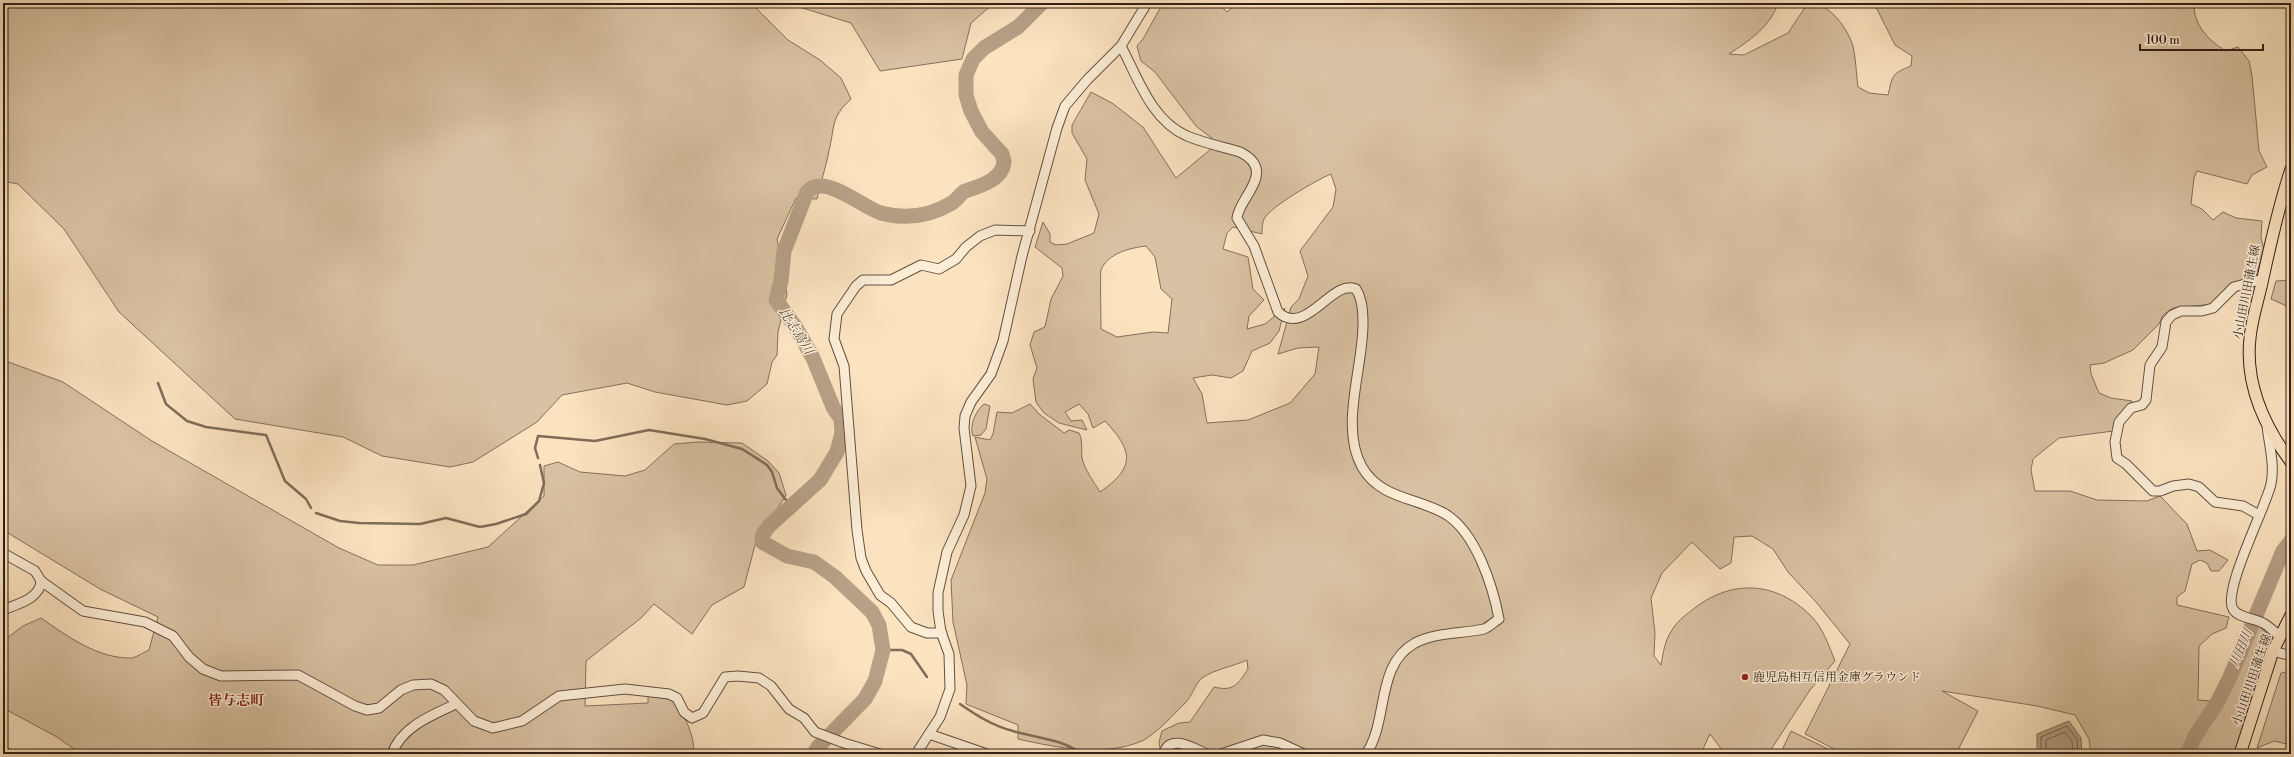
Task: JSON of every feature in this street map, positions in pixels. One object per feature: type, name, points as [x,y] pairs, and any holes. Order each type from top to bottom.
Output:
[{"type":"main road","name":"小山田川田蒲生線","points":[[2291,169],[2278,209],[2254,314],[2249,354],[2252,385],[2267,426],[2291,462]]},
{"type":"main road","name":"小山田川田蒲生線","points":[[2240,754],[2273,651],[2291,615]]},
{"type":"street","points":[[916,754],[940,717],[950,688],[949,654],[942,633],[938,611],[942,572],[950,546],[964,515],[971,486],[964,428],[966,416],[971,402],[990,374],[1003,341],[1018,271],[1057,128],[1065,106],[1121,46],[1147,3]]},
{"type":"street","points":[[1121,46],[1152,105],[1168,124],[1194,139],[1246,154],[1253,164],[1256,176],[1254,187],[1238,210],[1237,218],[1254,246],[1278,312],[1282,316],[1293,319],[1312,311],[1341,290],[1348,287],[1356,289],[1363,308],[1363,331],[1353,413],[1353,435],[1362,467],[1378,486],[1393,495],[1446,514],[1457,522],[1479,556],[1492,590],[1499,619],[1484,629],[1442,634],[1417,642],[1405,649],[1396,660],[1389,677],[1372,746],[1366,754]]},
{"type":"street","points":[[942,633],[927,633],[911,627],[891,603],[880,595],[866,571],[861,558],[857,530],[844,366],[834,339],[837,314],[856,286],[863,280],[891,280],[921,265],[939,269],[956,259],[966,247],[980,236],[995,230],[1030,231]]},
{"type":"street","points":[[2259,515],[2243,506],[2215,502],[2199,487],[2189,484],[2173,486],[2160,491],[2153,491],[2126,464],[2117,458],[2115,442],[2119,422],[2131,408],[2142,405],[2146,400],[2150,365],[2162,347],[2166,322],[2172,315],[2181,311],[2202,311],[2213,308],[2234,286],[2263,279]]},
{"type":"street","points":[[2267,426],[2272,461],[2271,484],[2236,577],[2231,597],[2232,607],[2236,614],[2264,623],[2280,636]]},
{"type":"street","points":[[3,553],[35,571],[41,581],[82,611],[145,622],[173,636],[190,657],[203,669],[221,676],[298,675],[355,706],[368,710],[379,708],[401,690],[426,684],[441,688],[474,721],[493,728],[522,721],[559,696],[625,689],[669,694],[677,698],[684,712],[692,718],[703,713],[725,677],[753,677],[759,678],[771,686],[789,709],[804,718],[815,732],[880,754]]},
{"type":"street","points":[[3,610],[28,600],[37,593],[41,581]]},
{"type":"street","points":[[2273,651],[2291,656]]},
{"type":"street","points":[[392,754],[398,741],[419,722],[456,704]]},
{"type":"street","points":[[929,734],[987,754]]},
{"type":"street","points":[[1221,754],[1263,740],[1280,743],[1304,754]]},
{"type":"street","points":[[1164,754],[1166,746],[1170,743],[1177,742],[1208,754]]},
{"type":"street","points":[[3,751],[8,754]]},
{"type":"shaded area","points":[[3,3],[751,3],[788,40],[820,60],[841,78],[851,99],[836,117],[828,157],[817,199],[796,198],[777,239],[787,294],[778,332],[777,355],[772,362],[767,384],[747,401],[727,405],[655,392],[627,383],[562,395],[537,422],[473,462],[450,467],[382,456],[343,437],[235,419],[119,312],[64,229],[18,184],[3,181]]},
{"type":"shaded area","points":[[792,3],[994,3],[971,23],[962,59],[880,71],[851,23],[796,6]]},
{"type":"shaded area","points":[[1163,3],[1218,3],[1227,12],[1238,3],[1778,3],[1775,11],[1765,26],[1744,44],[1729,54],[1744,55],[1788,33],[1808,3],[1823,7],[1841,22],[1852,43],[1858,87],[1869,93],[1888,95],[1892,79],[1896,73],[1911,66],[1912,56],[1895,45],[1877,9],[1868,3],[2194,3],[2196,18],[2203,32],[2226,51],[2238,47],[2249,61],[2252,76],[2259,151],[2267,167],[2252,175],[2247,184],[2197,171],[2194,178],[2191,204],[2202,209],[2213,220],[2223,212],[2236,218],[2262,221],[2261,237],[2264,250],[2256,276],[2251,274],[2248,279],[2214,304],[2173,308],[2163,315],[2159,324],[2133,350],[2104,363],[2090,365],[2091,374],[2099,393],[2111,398],[2132,401],[2122,416],[2121,430],[2059,438],[2033,459],[2031,470],[2035,491],[2070,491],[2097,500],[2147,501],[2160,496],[2187,524],[2197,551],[2210,550],[2228,560],[2219,571],[2211,571],[2207,563],[2200,560],[2192,564],[2185,591],[2177,597],[2177,605],[2229,617],[2226,628],[2212,634],[2199,646],[2198,700],[2224,702],[2257,625],[2272,637],[2258,663],[2249,713],[2234,754],[2091,754],[2089,739],[2075,715],[2037,706],[1942,691],[1978,711],[1956,754],[1844,754],[1805,734],[1850,644],[1816,602],[1788,572],[1773,549],[1752,536],[1734,537],[1731,563],[1720,569],[1692,542],[1662,573],[1651,598],[1655,633],[1654,656],[1661,665],[1670,634],[1680,620],[1686,615],[1706,601],[1721,593],[1736,589],[1752,588],[1767,590],[1797,604],[1811,616],[1828,643],[1835,661],[1810,690],[1768,754],[1725,754],[1710,734],[1702,751],[1694,754],[1161,754],[1159,742],[1162,731],[1179,723],[1190,722],[1214,687],[1226,688],[1235,686],[1248,669],[1247,660],[1212,672],[1202,678],[1185,703],[1159,729],[1142,741],[1112,749],[1097,750],[1065,748],[1018,739],[1018,725],[966,704],[967,685],[953,622],[951,580],[985,493],[987,479],[975,437],[990,440],[993,434],[997,412],[1012,413],[1030,404],[1039,414],[1064,433],[1069,430],[1079,433],[1083,462],[1100,492],[1120,475],[1125,466],[1125,450],[1121,441],[1105,421],[1093,428],[1088,414],[1079,404],[1065,412],[1071,421],[1082,420],[1087,430],[1059,423],[1044,413],[1036,402],[1033,379],[1037,368],[1030,345],[1034,332],[1045,327],[1051,299],[1063,276],[1062,268],[1035,247],[1043,222],[1050,234],[1050,242],[1056,245],[1067,244],[1094,233],[1099,214],[1085,180],[1087,159],[1072,133],[1072,125],[1091,92],[1112,103],[1143,127],[1176,178],[1211,149],[1214,140],[1196,126],[1155,72],[1141,61],[1137,46],[1143,39]],"holes":[[[1331,174],[1336,189],[1333,207],[1300,251],[1308,276],[1299,299],[1291,307],[1278,354],[1298,348],[1319,347],[1315,374],[1290,403],[1248,420],[1207,423],[1202,394],[1193,378],[1212,375],[1231,378],[1243,371],[1252,351],[1270,343],[1279,331],[1285,308],[1265,324],[1247,329],[1249,316],[1264,300],[1253,289],[1248,257],[1223,249],[1227,233],[1233,227],[1262,234],[1262,224],[1264,219],[1275,207],[1305,187]],[[1146,246],[1155,257],[1161,289],[1172,299],[1168,333],[1153,332],[1117,337],[1101,329],[1101,270],[1104,264],[1114,255],[1133,248]]]},
{"type":"shaded area","points":[[2291,280],[2291,308],[2271,299],[2276,281]]},
{"type":"shaded area","points":[[3,360],[63,382],[152,441],[339,548],[378,565],[413,565],[488,547],[544,496],[544,466],[558,462],[580,472],[625,476],[645,470],[674,444],[698,442],[742,443],[768,461],[779,473],[786,495],[755,545],[744,587],[712,605],[692,634],[654,604],[641,618],[586,661],[585,706],[648,703],[648,696],[675,700],[691,732],[694,754],[81,754],[57,737],[3,708],[3,641],[23,626],[41,618],[72,639],[95,651],[107,655],[132,658],[149,650],[158,617],[100,589],[3,530]]},
{"type":"shaded area","points":[[984,404],[990,406],[986,429],[981,435],[973,436],[972,428],[974,418],[978,410]]},
{"type":"shaded area","points":[[2291,671],[2291,745],[2274,741],[2257,748],[2281,673]]},
{"type":"shaded area","points":[[1791,731],[1830,750],[1828,754],[1791,754],[1782,750]]},
{"type":"water","points":[[2069,721],[2081,738],[2082,754],[2037,754],[2037,734]]},
{"type":"waterway","name":"比志島川","points":[[814,754],[818,747],[865,699],[875,681],[883,650],[879,625],[872,612],[835,577],[814,562],[787,556],[762,542],[763,534],[769,526],[820,480],[837,452],[842,433],[841,419],[833,407],[813,358],[795,326],[776,300],[781,281],[784,251],[807,192],[814,187],[823,186],[844,193],[881,213],[900,216],[918,216],[944,207],[954,202],[965,191],[995,178],[1003,168],[1004,161],[1002,154],[982,132],[971,111],[966,95],[966,75],[973,59],[984,48],[1018,27],[1042,3]]},
{"type":"waterway","points":[[158,383],[166,404],[187,421],[206,427],[266,435],[285,481],[306,499],[311,508]]},
{"type":"waterway","points":[[538,458],[535,448],[538,436],[595,441],[649,430],[705,439],[742,449],[767,465],[772,472],[777,488],[786,500],[796,501]]},
{"type":"waterway","points":[[316,513],[340,521],[359,523],[420,524],[446,518],[480,527],[496,524],[526,514],[539,501],[544,483],[540,465]]},
{"type":"waterway","name":"川田川","points":[[2187,754],[2195,736],[2217,703],[2230,677],[2283,551],[2291,541]]},
{"type":"waterway","points":[[883,650],[902,650],[911,654],[927,677]]},
{"type":"waterway","points":[[960,704],[979,716],[1006,729],[1067,745],[1080,754]]},
{"type":"place","name":"鹿児島相互信用金庫グラウンド","points":[[1745,677]]},
{"type":"district","name":"皆与志町","points":[[236,701]]}]
